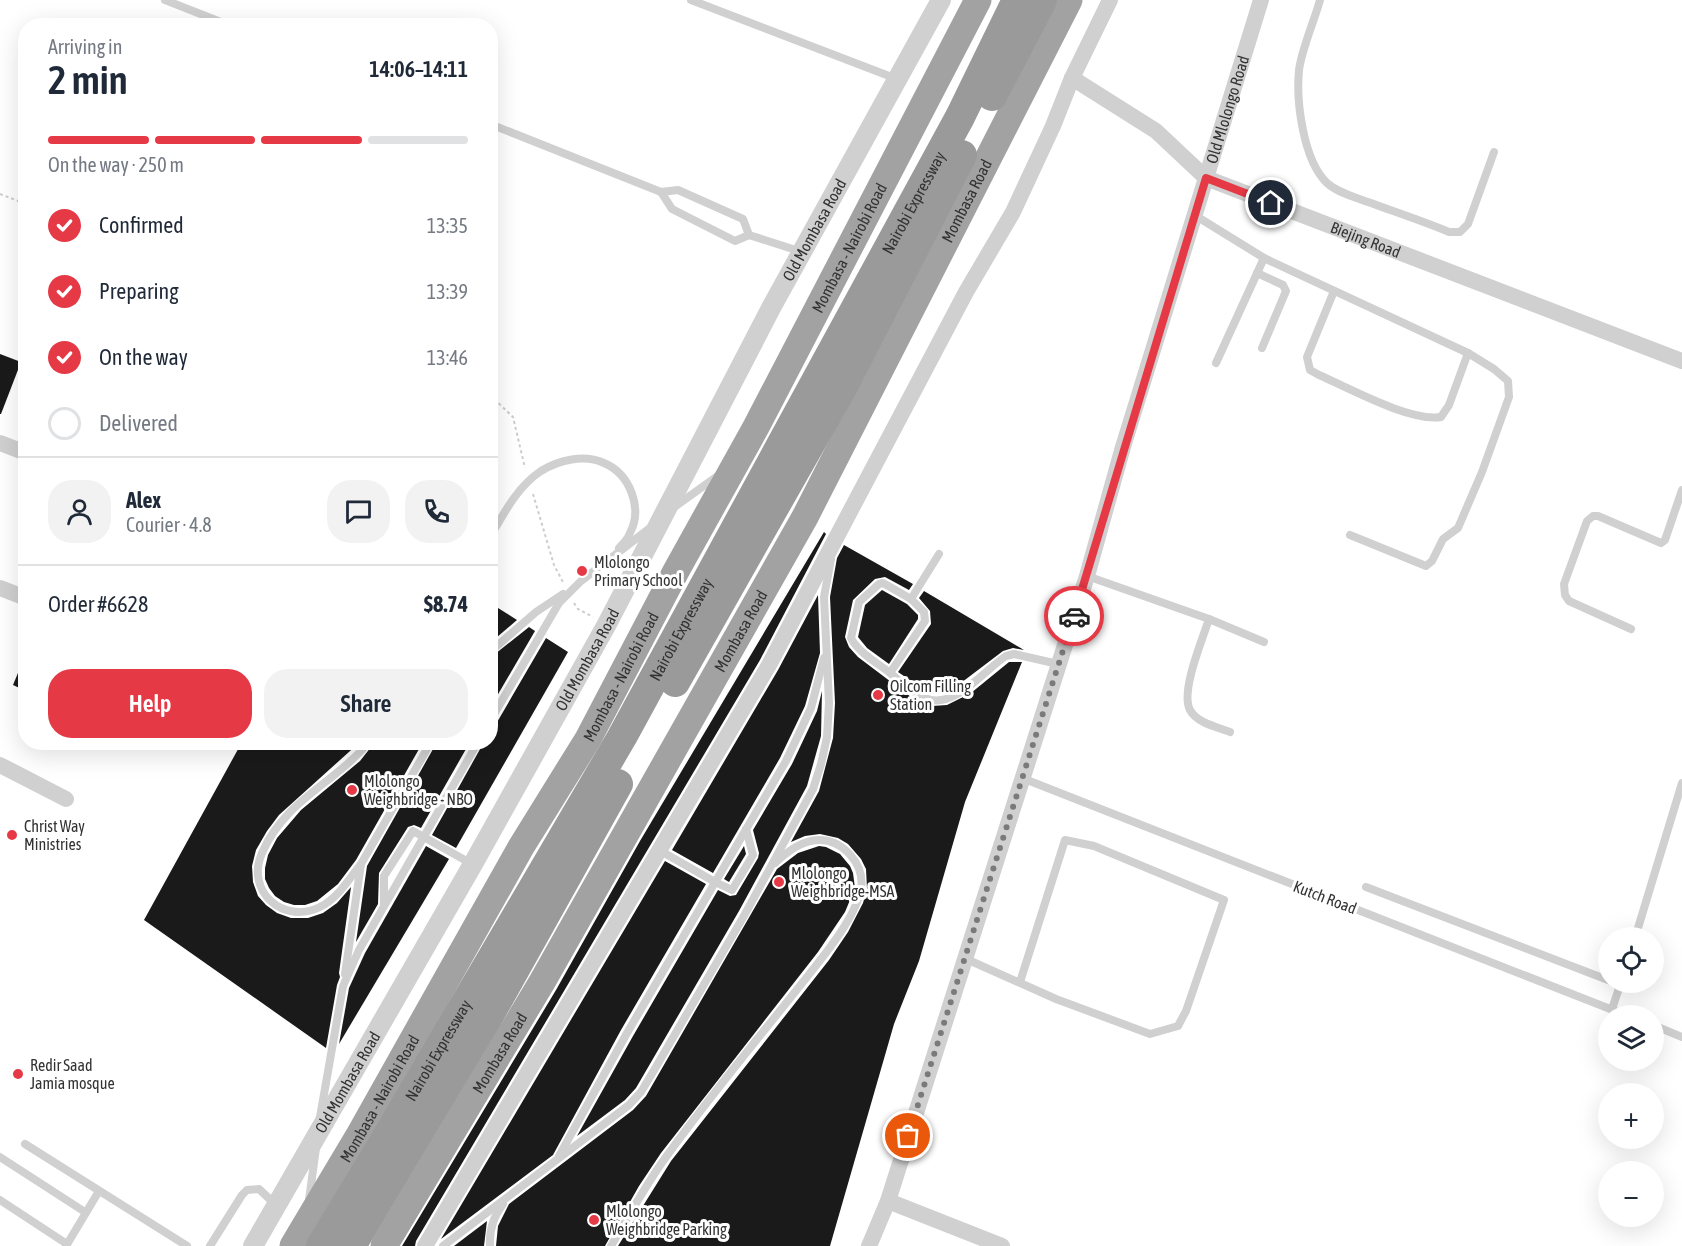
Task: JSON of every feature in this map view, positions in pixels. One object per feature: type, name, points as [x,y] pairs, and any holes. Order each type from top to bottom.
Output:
[{"type":"highway","name":"Mombasa - Nairobi Road","points":[[293,1246],[358,1137],[521,847],[588,739],[676,571],[753,432],[978,0]]},
{"type":"highway","name":"Nairobi Expressway","points":[[321,1246],[622,737],[960,117],[1017,0]]},
{"type":"highway","name":"Nairobi Expressway","points":[[351,1246],[487,1019],[843,386],[1042,0]]},
{"type":"highway","name":"Mombasa Road","points":[[384,1246],[542,982],[806,517],[1069,0]]},
{"type":"street","name":"Old Mombasa Road","points":[[253,1246],[607,624],[772,306],[941,0]]},
{"type":"street","points":[[425,1246],[769,665],[966,292],[1013,212],[1053,126],[1072,78],[1110,0]]},
{"type":"street","name":"Old Mlolongo Road","points":[[869,1246],[888,1201],[1087,576],[1126,437],[1261,0]]},
{"type":"street","name":"Biejing Road","points":[[1072,78],[1156,131],[1206,178],[1682,361]]},
{"type":"street","points":[[0,443],[18,450]]},
{"type":"street","points":[[0,588],[18,595]]},
{"type":"street","points":[[0,765],[66,798]]},
{"type":"street","points":[[888,1201],[1002,1246]]},
{"type":"lane","points":[[165,0],[211,18]]},
{"type":"lane","points":[[690,0],[897,79]]},
{"type":"lane","points":[[1320,0],[1299,69],[1299,102],[1303,132],[1310,153],[1327,183],[1344,193],[1449,232],[1460,231],[1468,224],[1494,152]]},
{"type":"lane","points":[[498,127],[661,192],[678,190],[743,219],[749,235]]},
{"type":"lane","points":[[661,192],[672,210],[735,241],[749,235],[802,252]]},
{"type":"lane","points":[[1196,216],[1264,258],[1468,353],[1494,369],[1508,381],[1509,397],[1482,472],[1458,528],[1443,539],[1432,561],[1426,566],[1350,535]]},
{"type":"lane","points":[[1216,363],[1264,258]]},
{"type":"lane","points":[[1257,273],[1283,285],[1286,291],[1262,348]]},
{"type":"lane","points":[[1334,291],[1307,357],[1310,370],[1319,375],[1405,412],[1431,419],[1441,417],[1449,405],[1468,353]]},
{"type":"lane","points":[[498,645],[536,612],[568,592],[651,528],[666,513],[717,477],[739,458],[753,432]]},
{"type":"lane","points":[[498,523],[509,504],[541,471],[565,460],[592,460],[603,463],[614,469],[625,480],[636,507],[635,520],[630,534],[611,558]]},
{"type":"lane","points":[[1631,628],[1569,601],[1565,595],[1564,584],[1587,521],[1593,516],[1598,516],[1661,543],[1665,540],[1682,490]]},
{"type":"lane","points":[[443,1246],[629,1105],[641,1092],[770,868],[813,789],[827,737],[829,703],[824,597],[833,547]]},
{"type":"lane","points":[[911,599],[939,554]]},
{"type":"lane","points":[[1087,576],[1209,619],[1264,642]]},
{"type":"lane","points":[[890,673],[925,621],[924,612],[911,599],[883,583],[879,584],[857,605],[851,638],[890,673],[923,697],[937,701],[953,696],[964,690],[1006,656],[1014,654],[1058,664]]},
{"type":"lane","points":[[498,707],[559,603],[568,592]]},
{"type":"lane","points":[[1209,619],[1187,698],[1190,711],[1203,722],[1230,732]]},
{"type":"lane","points":[[557,1159],[801,731],[811,708],[826,649]]},
{"type":"lane","points":[[363,750],[335,776],[316,788],[290,810],[272,833],[260,855],[258,870],[260,885],[269,900],[280,909],[294,913],[306,912],[320,907],[336,896],[361,864],[426,750]]},
{"type":"lane","points":[[343,986],[359,950],[473,750]]},
{"type":"lane","name":"Kutch Road","points":[[1022,778],[1602,1005]]},
{"type":"lane","points":[[1638,927],[1682,783]]},
{"type":"lane","points":[[658,850],[732,890],[753,855],[746,829]]},
{"type":"lane","points":[[384,906],[384,876],[413,831],[472,864]]},
{"type":"lane","points":[[611,1246],[665,1158],[831,946],[856,905],[861,887],[860,869],[846,851],[829,841],[816,840],[800,845],[770,868]]},
{"type":"lane","points":[[964,958],[1056,999],[1150,1034],[1178,1026],[1186,1011],[1224,900],[1094,846],[1065,840],[1020,982]]},
{"type":"lane","points":[[293,1246],[308,1204],[361,864]]},
{"type":"lane","points":[[1366,887],[1598,977]]},
{"type":"lane","points":[[1664,1030],[1682,1037]]},
{"type":"lane","points":[[25,1144],[187,1246]]},
{"type":"lane","points":[[1,1160],[85,1212]]},
{"type":"lane","points":[[210,1246],[247,1190],[259,1189],[277,1206]]},
{"type":"lane","points":[[0,1200],[66,1245],[99,1191]]},
{"type":"lane","points":[[490,1246],[490,1229],[497,1211],[512,1192]]},
{"type":"path","points":[[0,194],[18,201]]},
{"type":"path","points":[[498,403],[513,417],[554,566],[578,609],[607,624]]},
{"type":"building","points":[[0,354],[18,361],[18,370],[0,414]]},
{"type":"building","points":[[824,532],[826,534],[760,660],[415,1246],[402,1246],[556,990],[640,841]]},
{"type":"building","points":[[844,545],[913,584],[909,590],[885,577],[875,579],[853,600],[845,637],[849,647],[858,657],[911,697],[932,706],[947,705],[971,693],[1009,662],[1022,662],[965,802],[919,961],[894,1024],[830,1246],[618,1246],[671,1161],[829,960],[848,932],[863,903],[867,889],[866,869],[848,844],[838,838],[820,834],[805,836],[791,842],[819,791],[833,738],[835,703],[830,597],[837,558]]},
{"type":"building","points":[[882,590],[907,604],[918,615],[918,619],[889,664],[867,648],[858,637],[865,605]]},
{"type":"building","points":[[924,591],[1024,650],[1013,648],[1003,651],[953,689],[935,694],[926,691],[898,672],[931,624],[930,611],[919,598]]},
{"type":"building","points":[[818,595],[820,653],[805,706],[780,758],[713,873],[672,850],[778,670]]},
{"type":"building","points":[[498,608],[517,620],[498,636]]},
{"type":"building","points":[[529,627],[535,631],[498,694],[498,652]]},
{"type":"building","points":[[546,638],[568,652],[456,848],[432,835],[480,750],[498,750],[498,721]]},
{"type":"building","points":[[18,673],[18,687],[13,685]]},
{"type":"building","points":[[822,691],[821,736],[807,786],[739,911],[636,1088],[625,1100],[577,1136],[718,890],[730,896],[736,895],[758,858],[759,853],[753,830],[792,764],[817,711]]},
{"type":"building","points":[[238,750],[351,750],[279,815],[256,850],[252,866],[253,882],[258,896],[277,913],[291,918],[308,918],[323,913],[337,903],[351,887],[340,977],[326,1048],[144,920]]},
{"type":"building","points":[[369,750],[418,750],[356,860],[338,884],[317,901],[305,905],[284,902],[275,896],[265,879],[268,855],[277,838],[301,810],[360,761]]},
{"type":"building","points":[[432,750],[465,750],[421,828],[414,825],[408,827],[379,873],[378,904],[356,942],[367,866]]},
{"type":"building","points":[[426,846],[449,859],[339,1044],[349,988],[365,953]]},
{"type":"building","points":[[744,846],[746,854],[729,882],[724,879]]},
{"type":"building","points":[[819,846],[840,854],[853,873],[855,888],[845,912],[818,952],[661,1153],[639,1186],[605,1246],[496,1246],[498,1226],[509,1204],[633,1110],[646,1096],[777,869],[798,853]]},
{"type":"building","points":[[665,861],[706,884],[621,1030],[553,1155],[441,1239]]},
{"type":"building","points":[[487,1221],[484,1246],[454,1246]]},
{"type":"way so far","points":[[908,1136],[1074,616]]},
{"type":"place","name":"Mlolongo Primary School","points":[[582,571]]},
{"type":"place","name":"Oilcom Filling Station","points":[[878,695]]},
{"type":"place","name":"Mlolongo Weighbridge - NBO","points":[[352,790]]},
{"type":"place","name":"Christ Way Ministries","points":[[12,835]]},
{"type":"place","name":"Mlolongo Weighbridge-MSA","points":[[779,882]]},
{"type":"place","name":"Redir Saad Jamia mosque","points":[[18,1074]]},
{"type":"place","name":"Mlolongo Weighbridge Parking","points":[[594,1220]]},
{"type":"route","points":[[1074,616],[1123,447],[1206,178],[1271,203]]}]
